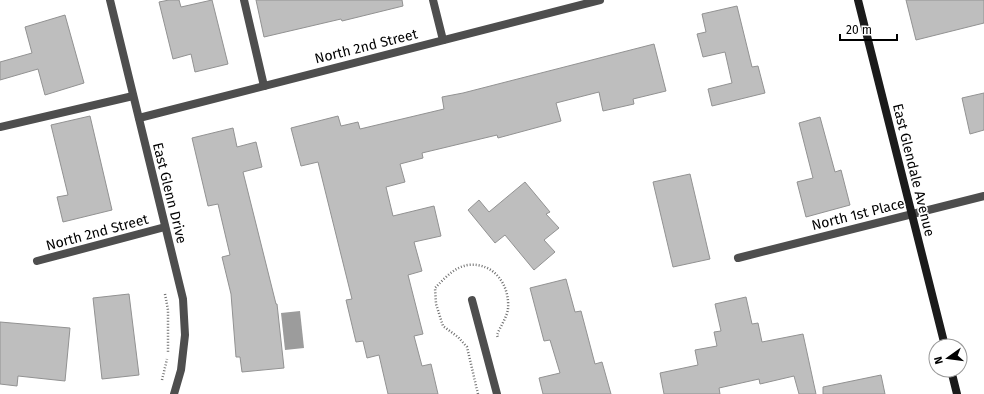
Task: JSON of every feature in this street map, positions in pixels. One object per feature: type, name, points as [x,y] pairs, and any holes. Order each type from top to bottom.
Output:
[{"type":"main road","name":"East Glendale Avenue","points":[[858,0],[943,338]]},
{"type":"main road","points":[[953,378],[957,394]]},
{"type":"street","name":"East Glenn Drive","points":[[110,0],[183,299],[185,335],[181,370],[174,394]]},
{"type":"street","points":[[244,0],[264,86]]},
{"type":"street","points":[[433,0],[443,40]]},
{"type":"street","name":"North 2nd Street","points":[[138,118],[600,0]]},
{"type":"street","points":[[0,127],[133,96]]},
{"type":"street","name":"North 1st Place","points":[[738,258],[984,196]]},
{"type":"street","name":"North 2nd Street","points":[[36,262],[165,227]]},
{"type":"street","points":[[472,300],[497,394]]},
{"type":"path","points":[[161,386],[168,356],[168,310],[165,294]]},
{"type":"shaded area","points":[[300,311],[304,348],[285,350],[281,313]]},
{"type":"building","points":[[179,0],[181,7],[212,0],[228,64],[195,72],[191,54],[173,59],[159,2]]},
{"type":"building","points":[[256,0],[402,0],[403,6],[342,21],[341,19],[264,37]]},
{"type":"building","points":[[906,0],[984,0],[984,23],[916,40]]},
{"type":"building","points":[[737,6],[752,67],[758,66],[765,93],[712,106],[708,89],[732,83],[725,52],[703,57],[697,34],[706,32],[702,14]]},
{"type":"building","points":[[65,15],[84,83],[45,95],[38,69],[0,80],[0,62],[32,53],[25,27]]},
{"type":"building","points":[[654,44],[666,91],[633,99],[634,104],[603,111],[599,92],[556,103],[561,121],[498,138],[497,135],[422,153],[423,158],[400,164],[405,182],[386,187],[393,216],[434,206],[441,236],[414,242],[422,271],[408,275],[423,334],[414,336],[422,366],[431,364],[438,394],[388,394],[379,355],[367,358],[363,341],[356,342],[346,300],[352,299],[318,162],[301,166],[291,128],[338,116],[341,126],[358,122],[360,129],[444,109],[442,97],[463,93]]},
{"type":"building","points":[[984,93],[984,130],[970,134],[962,98]]},
{"type":"building","points":[[90,116],[112,210],[63,222],[57,197],[68,195],[51,125]]},
{"type":"building","points":[[820,117],[835,172],[841,170],[850,205],[806,217],[797,182],[813,178],[799,123]]},
{"type":"building","points":[[233,128],[237,147],[256,142],[262,167],[243,172],[277,304],[284,368],[242,372],[240,357],[236,357],[231,294],[222,257],[230,255],[218,204],[208,206],[192,138]]},
{"type":"building","points":[[690,174],[710,259],[673,267],[653,182]]},
{"type":"building","points":[[525,182],[550,212],[546,214],[559,228],[544,240],[555,252],[534,270],[505,235],[495,243],[468,210],[479,200],[489,212]]},
{"type":"building","points":[[566,279],[575,312],[581,311],[595,364],[602,362],[611,394],[543,394],[539,378],[560,373],[550,340],[544,341],[530,288]]},
{"type":"building","points":[[129,294],[139,375],[102,379],[93,298]]},
{"type":"building","points":[[746,297],[752,324],[758,323],[762,342],[803,334],[816,394],[799,394],[794,376],[760,384],[759,379],[719,388],[720,394],[664,394],[660,373],[698,365],[695,350],[717,346],[714,332],[721,331],[715,304]]},
{"type":"building","points":[[0,322],[70,328],[65,381],[18,376],[17,386],[0,384]]},
{"type":"building","points":[[881,375],[885,394],[823,394],[823,387]]}]
